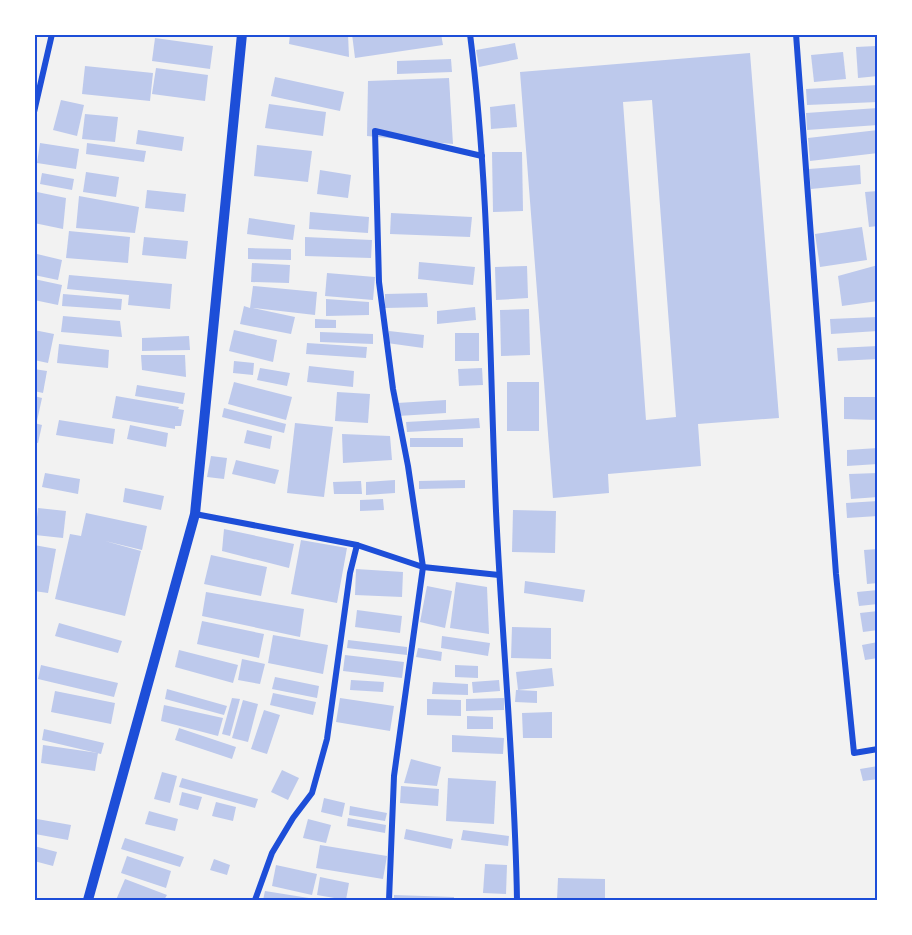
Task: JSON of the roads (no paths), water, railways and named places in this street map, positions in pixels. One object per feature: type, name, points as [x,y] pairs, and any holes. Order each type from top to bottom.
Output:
[{"type":"street","points":[[34,112],[52,34]]},
{"type":"street","points":[[88,900],[195,513],[242,34]]},
{"type":"street","points":[[470,34],[482,156],[499,575],[516,830],[517,900]]},
{"type":"street","points":[[796,34],[836,574],[854,753],[878,749]]},
{"type":"street","points":[[389,900],[394,776],[423,567],[408,466],[393,389],[379,282],[375,131],[482,156]]},
{"type":"street","points":[[195,513],[357,545],[423,567],[499,575]]},
{"type":"street","points":[[255,900],[272,854],[293,818],[312,793],[324,750],[350,573],[357,545]]}]
